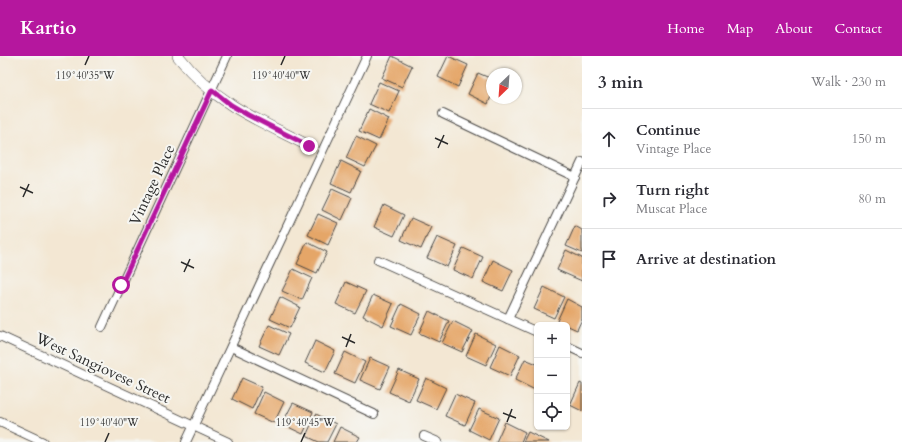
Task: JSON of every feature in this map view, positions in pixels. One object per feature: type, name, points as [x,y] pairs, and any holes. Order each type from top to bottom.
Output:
[{"type":"street","points":[[178,56],[199,78],[231,105],[309,146]]},
{"type":"street","name":"Vintage Place","points":[[102,327],[227,56]]},
{"type":"street","points":[[186,442],[367,56]]},
{"type":"street","points":[[443,114],[575,177]]},
{"type":"street","points":[[508,319],[582,162]]},
{"type":"street","points":[[378,260],[534,331]]},
{"type":"street","name":"West Sangiovese Street","points":[[0,336],[228,442]]},
{"type":"street","points":[[231,347],[374,414]]},
{"type":"street","points":[[570,347],[582,353]]},
{"type":"street","points":[[0,422],[43,442]]},
{"type":"street","points":[[424,436],[438,442]]},
{"type":"building","points":[[392,56],[412,66],[402,87],[382,78]]},
{"type":"building","points":[[448,56],[468,65],[458,87],[438,77]]},
{"type":"building","points":[[478,73],[486,76],[486,103],[468,94]]},
{"type":"building","points":[[379,82],[399,91],[389,113],[369,104]]},
{"type":"building","points":[[369,109],[389,119],[379,140],[359,131]]},
{"type":"building","points":[[356,136],[376,146],[365,167],[346,158]]},
{"type":"building","points":[[341,161],[361,171],[351,192],[331,183]]},
{"type":"building","points":[[332,189],[352,198],[342,220],[322,210]]},
{"type":"building","points":[[384,205],[404,215],[394,236],[374,227]]},
{"type":"building","points":[[318,214],[338,223],[328,245],[308,235]]},
{"type":"building","points":[[411,218],[431,227],[421,249],[401,240]]},
{"type":"building","points":[[575,226],[582,230],[582,253],[566,246]]},
{"type":"building","points":[[437,237],[457,246],[447,267],[427,258]]},
{"type":"building","points":[[307,242],[327,252],[317,273],[297,264]]},
{"type":"building","points":[[463,248],[483,257],[473,279],[453,270]]},
{"type":"building","points":[[566,250],[582,258],[582,281],[557,270]]},
{"type":"building","points":[[493,260],[513,270],[503,291],[483,282]]},
{"type":"building","points":[[293,269],[312,278],[302,300],[282,291]]},
{"type":"building","points":[[346,282],[366,291],[355,313],[336,304]]},
{"type":"building","points":[[544,287],[564,297],[554,318],[534,309]]},
{"type":"building","points":[[373,295],[393,304],[383,326],[363,316]]},
{"type":"building","points":[[280,297],[300,307],[290,328],[270,319]]},
{"type":"building","points":[[567,299],[582,307],[582,319],[577,330],[570,327],[570,322],[557,321]]},
{"type":"building","points":[[401,304],[421,314],[411,335],[391,326]]},
{"type":"building","points":[[429,311],[449,321],[439,342],[419,333]]},
{"type":"building","points":[[453,321],[473,331],[462,352],[442,343]]},
{"type":"building","points":[[269,325],[289,334],[279,355],[259,346]]},
{"type":"building","points":[[476,334],[496,344],[486,365],[466,356]]},
{"type":"building","points":[[315,341],[335,351],[325,372],[305,363]]},
{"type":"building","points":[[500,345],[520,355],[510,376],[490,367]]},
{"type":"building","points":[[345,352],[365,362],[355,383],[335,374]]},
{"type":"building","points":[[370,358],[390,367],[380,389],[360,380]]},
{"type":"building","points":[[525,359],[534,363],[534,390],[515,380]]},
{"type":"building","points":[[399,370],[419,379],[409,401],[389,392]]},
{"type":"building","points":[[242,378],[262,387],[252,409],[232,399]]},
{"type":"building","points":[[426,378],[446,388],[436,409],[416,400]]},
{"type":"building","points":[[580,383],[582,384],[582,411],[570,405]]},
{"type":"building","points":[[264,392],[284,402],[274,423],[254,414]]},
{"type":"building","points":[[455,394],[475,403],[465,425],[445,416]]},
{"type":"building","points":[[293,403],[313,412],[303,434],[282,424]]},
{"type":"building","points":[[479,409],[499,418],[489,440],[469,430]]},
{"type":"building","points":[[316,414],[336,424],[327,442],[319,442],[306,436]]},
{"type":"building","points":[[505,422],[525,432],[521,442],[496,442]]},
{"type":"building","points":[[340,427],[360,437],[357,442],[333,442]]},
{"type":"building","points":[[528,432],[549,442],[523,442]]},
{"type":"route","points":[[121,285],[212,90],[231,105],[248,115],[309,146]]}]
